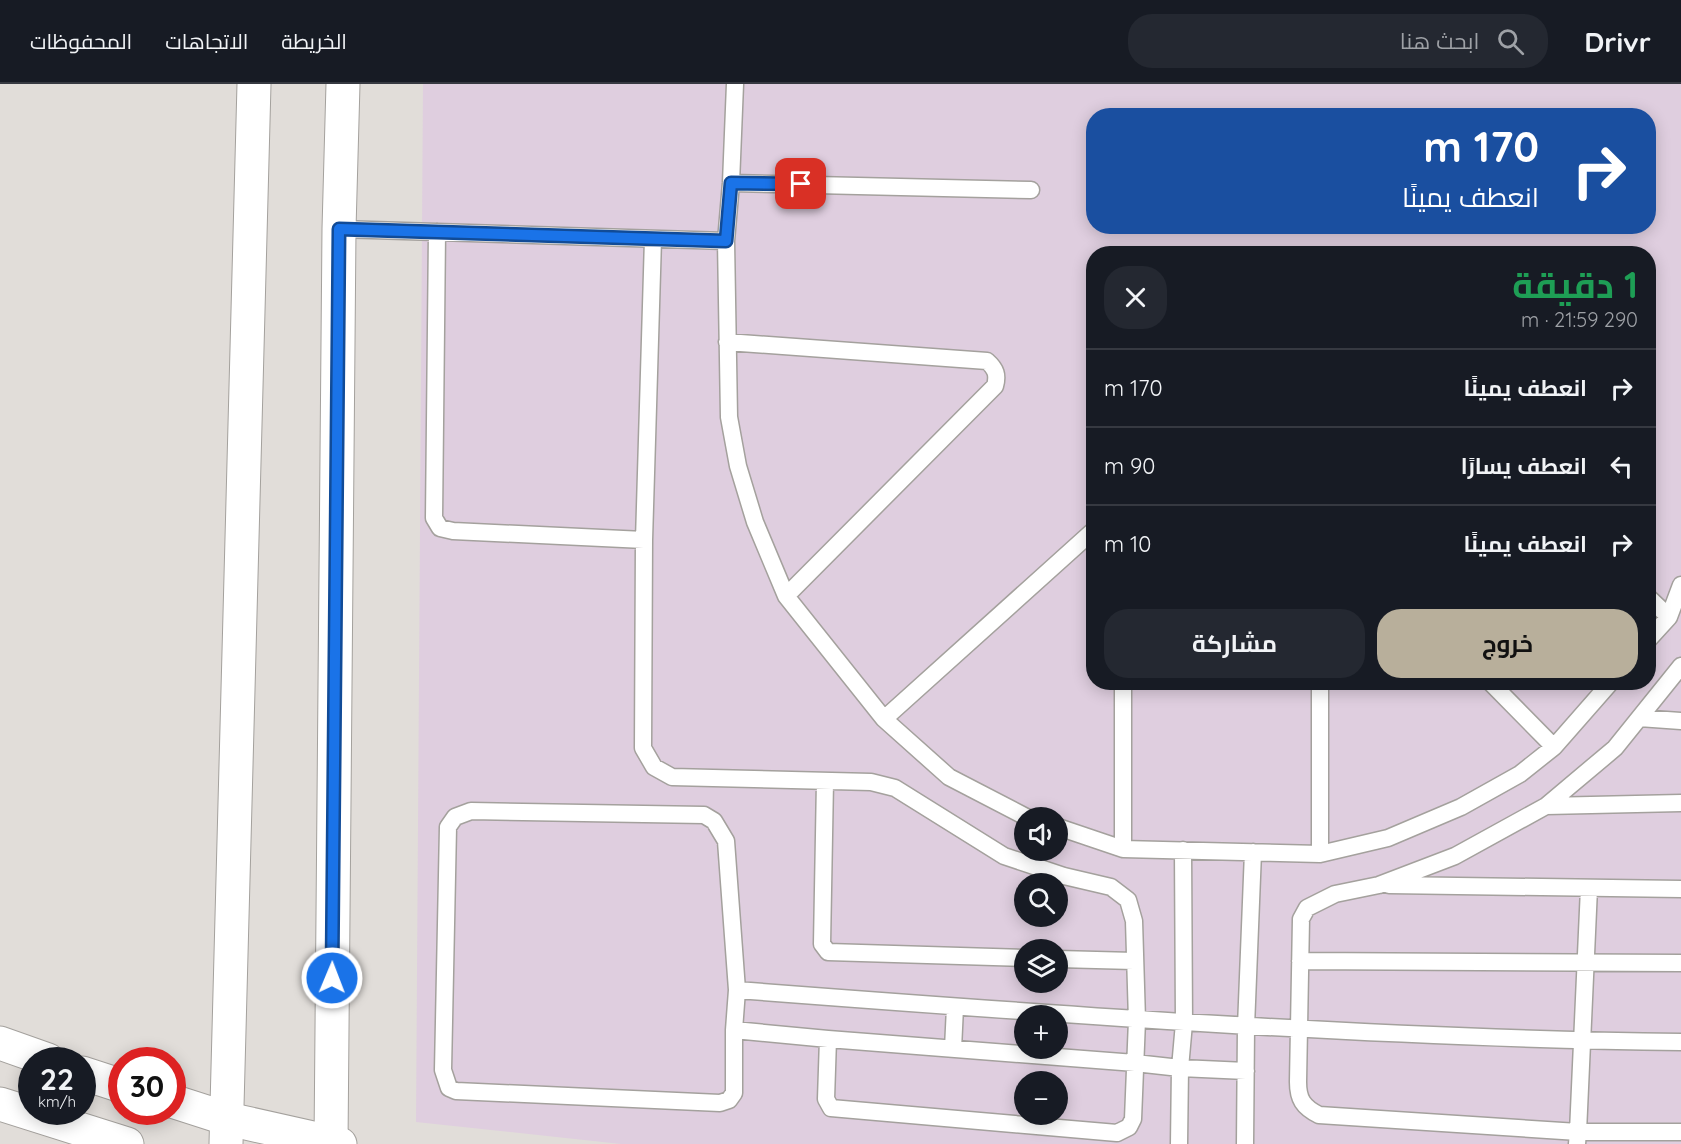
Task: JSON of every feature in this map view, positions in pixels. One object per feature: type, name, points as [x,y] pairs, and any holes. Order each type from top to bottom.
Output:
[{"type":"street","points":[[227,1131],[254,84]]},
{"type":"street","points":[[186,1109],[227,1131],[334,1143],[339,229],[343,84]]},
{"type":"street","points":[[0,1042],[18,1049]]},
{"type":"street","points":[[0,1104],[127,1144]]},
{"type":"lane","points":[[735,84],[726,241],[729,417],[738,465],[755,522],[786,596],[884,719],[949,777],[1014,811]]},
{"type":"lane","points":[[731,183],[1031,190]]},
{"type":"lane","points":[[339,229],[726,241]]},
{"type":"lane","points":[[437,232],[434,518],[440,528],[453,531],[644,540]]},
{"type":"lane","points":[[653,239],[644,540],[643,748],[654,767],[672,777],[871,782],[895,788],[1004,856],[1064,876],[1111,887],[1128,900],[1134,921],[1137,1020],[1133,1119],[1129,1127],[1117,1133],[831,1108],[826,1099],[828,1039]]},
{"type":"lane","points":[[728,342],[987,361],[995,369],[997,378],[995,387],[786,596]]},
{"type":"lane","points":[[884,719],[1086,537]]},
{"type":"lane","points":[[1656,631],[1669,617],[1681,585]]},
{"type":"lane","points":[[1656,605],[1669,617]]},
{"type":"lane","points":[[1681,666],[1615,748],[1546,806],[1455,856],[1379,885],[1335,894],[1307,908],[1301,919],[1298,1029],[1298,1096],[1306,1108],[1318,1115],[1578,1138],[1681,1132]]},
{"type":"lane","points":[[1123,690],[1123,849]]},
{"type":"lane","points":[[1320,690],[1320,854]]},
{"type":"lane","points":[[1498,690],[1554,747]]},
{"type":"lane","points":[[1068,830],[1123,849],[1320,854],[1388,838],[1461,807],[1520,774],[1554,747],[1604,690]]},
{"type":"lane","points":[[1639,718],[1681,721]]},
{"type":"lane","points":[[825,781],[822,944],[828,952],[1014,958]]},
{"type":"lane","points":[[1546,806],[1681,803]]},
{"type":"lane","points":[[471,811],[704,815],[714,821],[726,841],[737,990],[734,1030],[734,1093],[729,1100],[720,1103],[456,1091],[449,1088],[443,1070],[448,827],[454,817],[471,811]]},
{"type":"lane","points":[[1179,1144],[1180,1068],[1184,1023],[1183,850]]},
{"type":"lane","points":[[1245,1144],[1246,1027],[1252,852]]},
{"type":"lane","points":[[1379,885],[1681,889]]},
{"type":"lane","points":[[1578,1138],[1589,888]]},
{"type":"lane","points":[[1068,959],[1134,961]]},
{"type":"lane","points":[[1300,961],[1681,963]]},
{"type":"lane","points":[[737,990],[1246,1027],[1583,1041],[1681,1042]]},
{"type":"lane","points":[[953,1049],[955,1007]]},
{"type":"lane","points":[[734,1030],[1180,1068],[1246,1071]]},
{"type":"shaded area","points":[[423,84],[1681,84],[1681,1144],[621,1144],[416,1122]]},
{"type":"route","points":[[332,978],[339,229],[726,241],[731,183],[801,184]]}]
